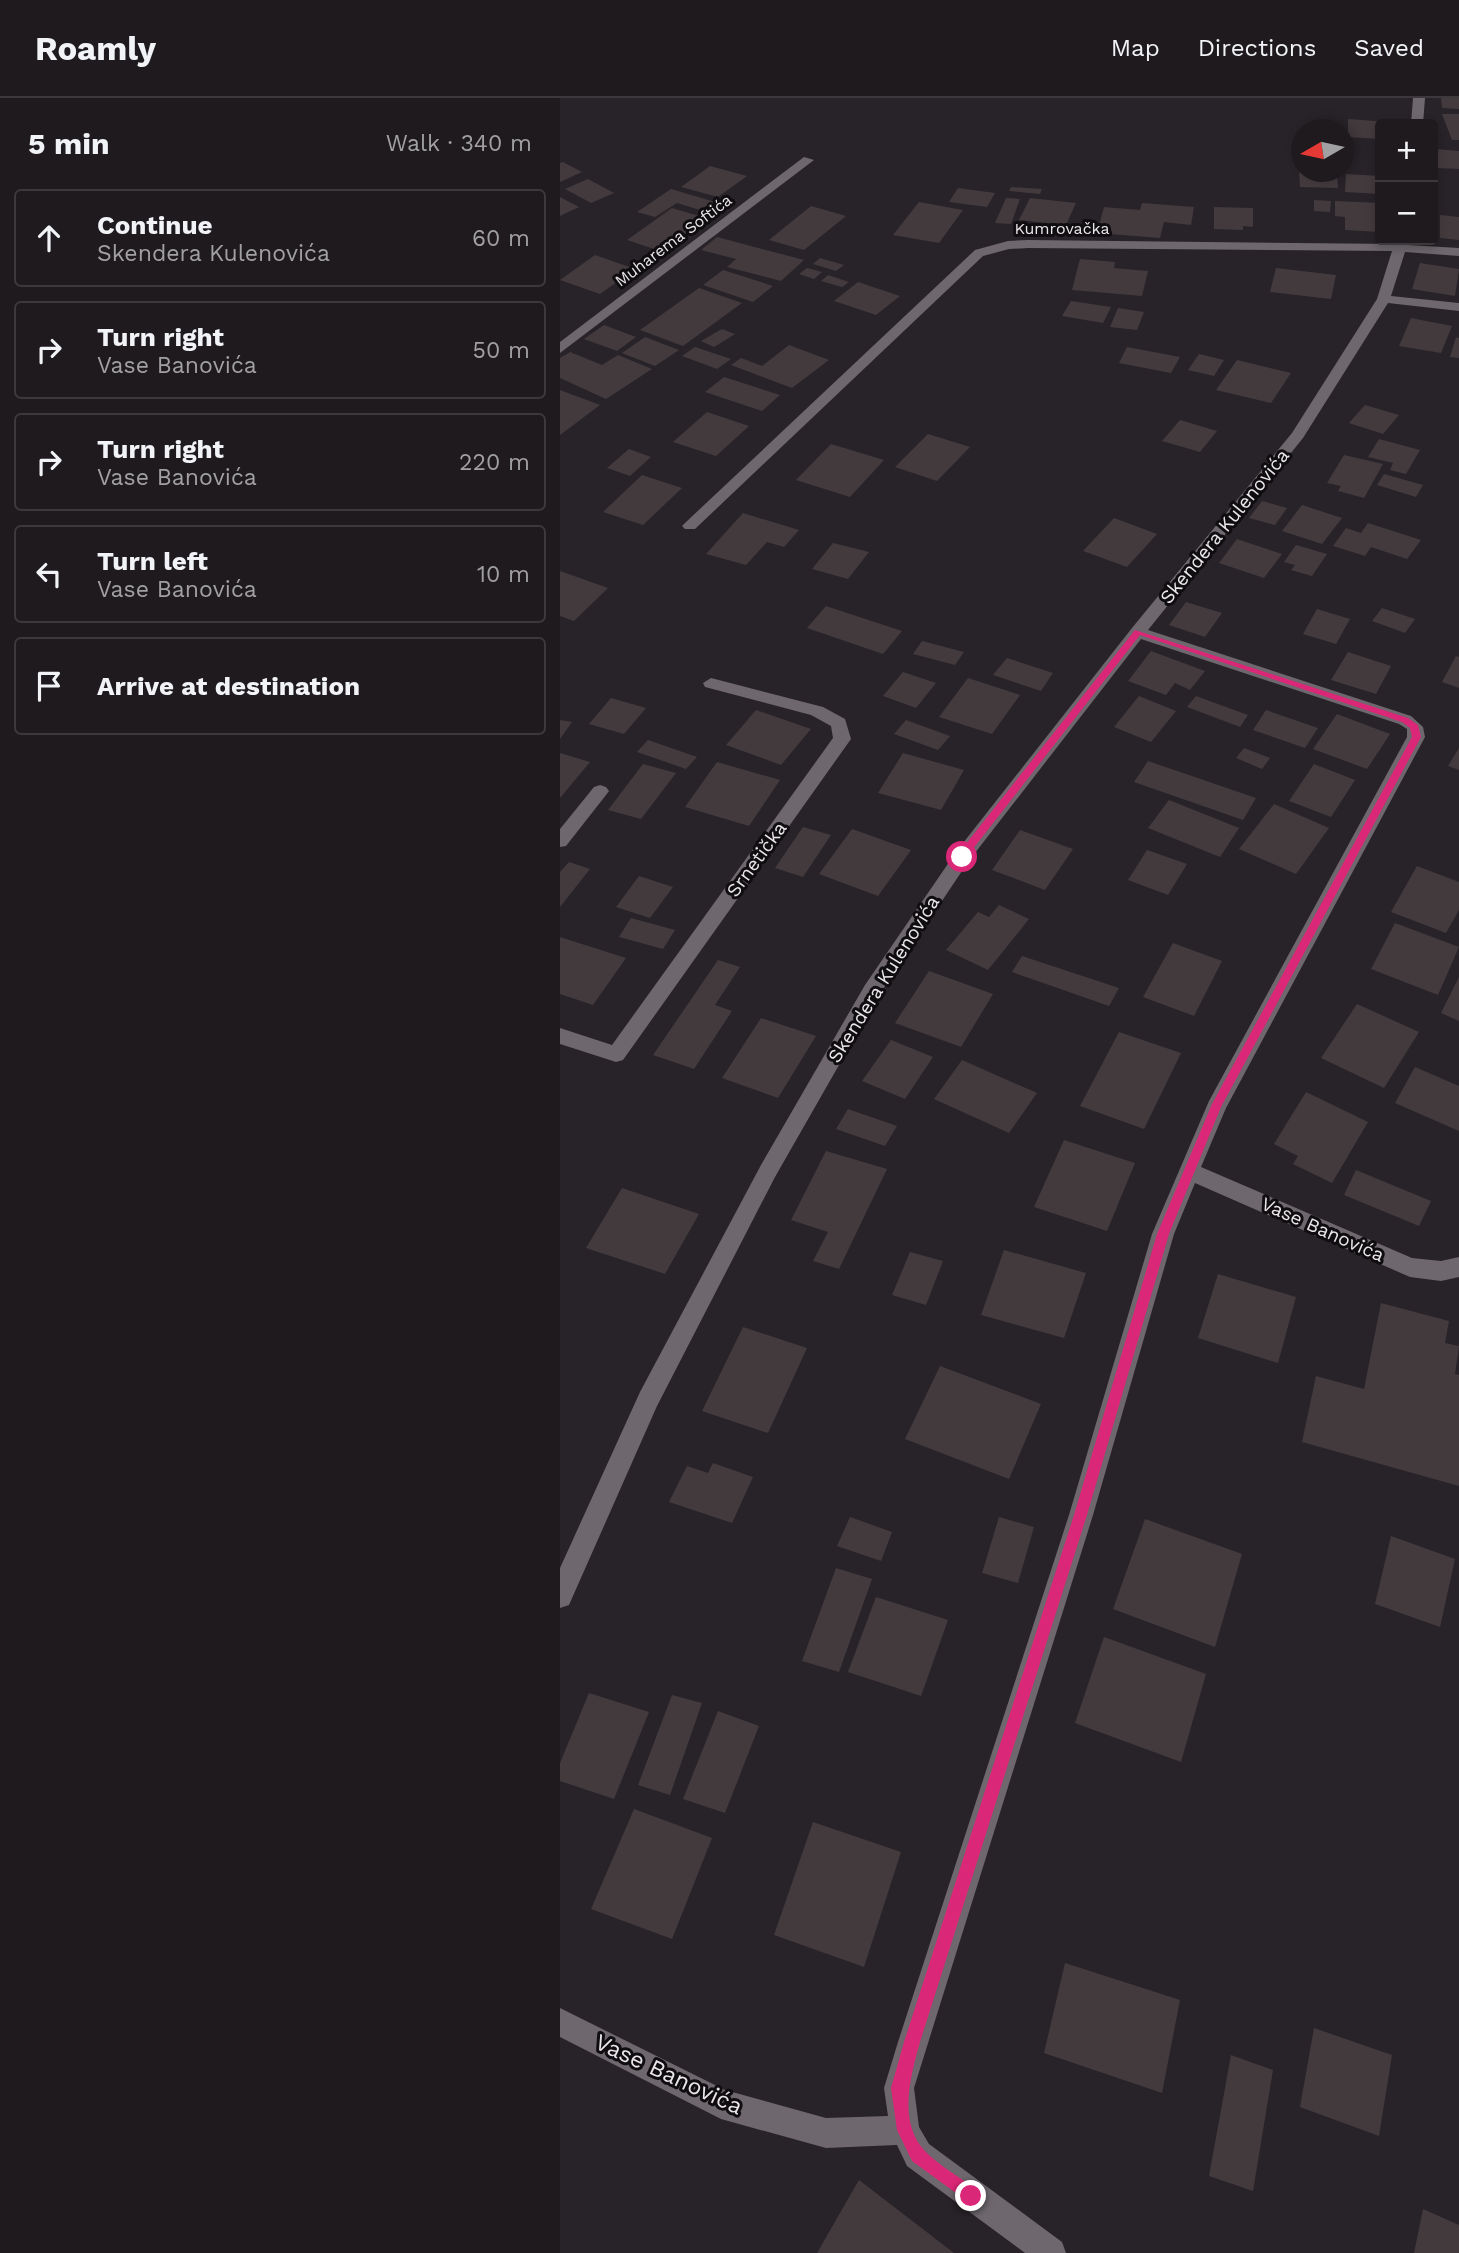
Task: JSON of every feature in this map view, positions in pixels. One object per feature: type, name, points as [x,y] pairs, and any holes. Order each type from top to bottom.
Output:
[{"type":"street","points":[[1417,119],[1419,98]]},
{"type":"street","name":"Muharema Softića","points":[[560,348],[808,160]]},
{"type":"street","name":"Kumrovačka","points":[[690,526],[979,253],[1008,245],[1028,244],[1375,244]]},
{"type":"street","name":"Skendera Kulenovića","points":[[560,1596],[648,1399],[768,1171],[872,990],[962,857],[1138,632],[1298,435],[1384,299],[1401,245]]},
{"type":"street","name":"Kumrovačka","points":[[1408,245],[1459,252]]},
{"type":"street","points":[[1384,299],[1459,307]]},
{"type":"street","points":[[1051,2253],[936,2171],[918,2155],[905,2130],[899,2088],[1081,1515],[1163,1234],[1216,1107],[1416,737],[1415,727],[1405,720],[1138,632]]},
{"type":"street","name":"Srnetička","points":[[560,1036],[617,1054],[842,739],[839,723],[817,711],[711,683]]},
{"type":"street","points":[[560,841],[600,791]]},
{"type":"street","name":"Vase Banovića","points":[[1189,1171],[1410,1267],[1441,1271],[1459,1267]]},
{"type":"street","name":"Vase Banovića","points":[[560,2022],[721,2104],[825,2133],[905,2130]]},
{"type":"building","points":[[1441,98],[1459,98],[1459,109],[1442,108]]},
{"type":"building","points":[[1442,114],[1459,114],[1459,140],[1452,140]]},
{"type":"building","points":[[1354,119],[1375,121],[1375,139],[1354,137]]},
{"type":"building","points":[[1438,149],[1459,151],[1459,169],[1438,168]]},
{"type":"building","points":[[560,163],[582,172],[560,182]]},
{"type":"building","points":[[710,166],[747,176],[718,197],[681,187]]},
{"type":"building","points":[[1354,174],[1375,176],[1375,194],[1345,192],[1346,182],[1354,182]]},
{"type":"building","points":[[588,179],[614,193],[591,203],[565,189]]},
{"type":"building","points":[[1300,182],[1338,182],[1338,188],[1300,187]]},
{"type":"building","points":[[1011,187],[1042,189],[1040,194],[1009,191]]},
{"type":"building","points":[[958,188],[995,193],[987,207],[949,202]]},
{"type":"building","points":[[671,189],[722,204],[710,213],[677,203],[655,217],[637,212]]},
{"type":"building","points":[[560,197],[579,207],[560,216]]},
{"type":"building","points":[[1006,198],[1020,199],[1011,224],[995,223]]},
{"type":"building","points":[[1030,198],[1076,203],[1066,225],[1019,220]]},
{"type":"building","points":[[1314,200],[1331,201],[1330,212],[1314,211]]},
{"type":"building","points":[[1335,201],[1375,203],[1375,232],[1345,230],[1345,217],[1335,216]]},
{"type":"building","points":[[919,202],[963,210],[939,243],[893,235]]},
{"type":"building","points":[[1142,203],[1194,207],[1191,225],[1164,222],[1160,238],[1097,233],[1104,207],[1140,210]]},
{"type":"building","points":[[811,206],[846,216],[804,250],[769,240]]},
{"type":"building","points":[[1214,207],[1253,208],[1253,227],[1243,226],[1243,230],[1214,229]]},
{"type":"building","points":[[672,208],[706,218],[660,251],[627,240]]},
{"type":"building","points":[[1440,215],[1459,217],[1459,240],[1440,238]]},
{"type":"building","points":[[717,237],[804,260],[781,281],[727,267],[736,259],[701,250]]},
{"type":"building","points":[[595,255],[635,269],[600,294],[560,280]]},
{"type":"building","points":[[820,258],[844,265],[836,271],[813,264]]},
{"type":"building","points":[[1080,259],[1115,262],[1114,268],[1148,271],[1142,296],[1072,290]]},
{"type":"building","points":[[1420,263],[1459,269],[1455,296],[1412,289]]},
{"type":"building","points":[[807,268],[822,272],[814,279],[799,274]]},
{"type":"building","points":[[1276,268],[1336,275],[1331,299],[1270,292]]},
{"type":"building","points":[[723,270],[773,286],[753,302],[703,285]]},
{"type":"building","points":[[828,275],[849,282],[842,287],[821,281]]},
{"type":"building","points":[[858,282],[900,296],[876,315],[834,301]]},
{"type":"building","points":[[699,288],[742,303],[683,346],[640,330]]},
{"type":"building","points":[[1071,301],[1111,307],[1103,323],[1062,316]]},
{"type":"building","points":[[1118,308],[1144,312],[1137,330],[1110,327]]},
{"type":"building","points":[[1411,318],[1452,326],[1441,353],[1399,346]]},
{"type":"building","points":[[604,325],[636,337],[617,351],[584,339]]},
{"type":"building","points":[[722,329],[735,334],[714,347],[701,341]]},
{"type":"building","points":[[645,337],[679,350],[655,366],[622,353]]},
{"type":"building","points":[[1456,337],[1459,338],[1459,358],[1450,357]]},
{"type":"building","points":[[789,345],[829,360],[792,388],[731,365],[741,358],[762,366]]},
{"type":"building","points":[[695,347],[731,359],[717,369],[682,356]]},
{"type":"building","points":[[1127,347],[1180,357],[1171,373],[1119,363]]},
{"type":"building","points":[[570,352],[602,365],[618,355],[652,369],[606,399],[560,378],[560,358]]},
{"type":"building","points":[[1199,354],[1224,360],[1214,376],[1188,370]]},
{"type":"building","points":[[1237,360],[1291,373],[1271,403],[1216,390]]},
{"type":"building","points":[[724,377],[780,395],[762,411],[705,392]]},
{"type":"building","points":[[560,390],[600,405],[560,435]]},
{"type":"building","points":[[1365,405],[1399,415],[1383,434],[1349,423]]},
{"type":"building","points":[[707,412],[749,426],[716,456],[673,442]]},
{"type":"building","points":[[1180,420],[1217,431],[1200,452],[1162,441]]},
{"type":"building","points":[[928,434],[970,447],[937,481],[895,467]]},
{"type":"building","points":[[1379,439],[1420,450],[1406,474],[1390,470],[1393,463],[1368,457]]},
{"type":"building","points":[[831,444],[884,460],[850,497],[796,480]]},
{"type":"building","points":[[629,449],[651,457],[630,476],[607,468]]},
{"type":"building","points":[[1344,455],[1383,464],[1364,498],[1338,491],[1341,486],[1327,483]]},
{"type":"building","points":[[1384,474],[1423,485],[1416,497],[1377,485]]},
{"type":"building","points":[[642,475],[682,488],[643,525],[603,512]]},
{"type":"building","points":[[1262,501],[1287,508],[1275,525],[1249,518]]},
{"type":"building","points":[[1302,505],[1342,518],[1322,544],[1282,531]]},
{"type":"building","points":[[743,513],[799,530],[784,547],[767,542],[746,565],[706,554]]},
{"type":"building","points":[[1114,518],[1157,534],[1127,567],[1083,551]]},
{"type":"building","points":[[1368,523],[1421,540],[1407,559],[1371,547],[1365,556],[1333,546],[1346,528],[1361,533]]},
{"type":"building","points":[[1237,539],[1282,554],[1264,578],[1219,563]]},
{"type":"building","points":[[833,543],[869,552],[848,579],[812,569]]},
{"type":"building","points":[[1296,545],[1327,554],[1312,576],[1291,570],[1295,565],[1284,562]]},
{"type":"building","points":[[560,571],[608,588],[574,621],[560,616]]},
{"type":"building","points":[[1186,602],[1222,613],[1205,637],[1169,625]]},
{"type":"building","points":[[826,606],[902,631],[883,654],[807,628]]},
{"type":"building","points":[[1382,608],[1415,619],[1405,633],[1372,621]]},
{"type":"building","points":[[1317,609],[1350,619],[1336,644],[1303,634]]},
{"type":"building","points":[[922,641],[964,652],[955,665],[913,654]]},
{"type":"building","points":[[1151,651],[1205,671],[1190,690],[1175,683],[1166,695],[1128,681]]},
{"type":"building","points":[[1348,652],[1391,666],[1376,694],[1331,680]]},
{"type":"building","points":[[1456,656],[1459,657],[1459,688],[1442,682]]},
{"type":"building","points":[[1007,658],[1053,673],[1041,691],[993,675]]},
{"type":"building","points":[[903,672],[936,683],[916,708],[883,696]]},
{"type":"building","points":[[968,678],[1020,695],[992,734],[939,717]]},
{"type":"building","points":[[1139,696],[1176,711],[1151,742],[1114,727]]},
{"type":"building","points":[[1196,696],[1248,715],[1240,727],[1187,707]]},
{"type":"building","points":[[611,698],[646,708],[624,734],[589,724]]},
{"type":"building","points":[[756,710],[811,729],[781,765],[726,745]]},
{"type":"building","points":[[1266,710],[1318,728],[1305,748],[1253,730]]},
{"type":"building","points":[[1337,714],[1390,734],[1367,769],[1313,749]]},
{"type":"building","points":[[560,720],[572,722],[560,739]]},
{"type":"building","points":[[906,720],[950,736],[938,750],[894,734]]},
{"type":"building","points":[[648,740],[697,757],[686,769],[637,752]]},
{"type":"building","points":[[1244,748],[1270,758],[1262,769],[1236,758]]},
{"type":"building","points":[[1459,748],[1459,770],[1448,766]]},
{"type":"building","points":[[560,753],[590,762],[560,798]]},
{"type":"building","points":[[903,753],[964,770],[941,810],[878,793]]},
{"type":"building","points":[[1148,761],[1256,798],[1243,820],[1134,782]]},
{"type":"building","points":[[717,762],[780,780],[749,826],[685,807]]},
{"type":"building","points":[[643,764],[676,773],[641,819],[608,810]]},
{"type":"building","points":[[1314,764],[1355,780],[1331,817],[1289,801]]},
{"type":"building","points":[[1169,800],[1239,828],[1220,857],[1148,828]]},
{"type":"building","points":[[1274,804],[1329,828],[1296,874],[1239,849]]},
{"type":"building","points":[[803,827],[831,835],[803,877],[775,868]]},
{"type":"building","points":[[852,829],[911,850],[878,896],[819,874]]},
{"type":"building","points":[[1020,830],[1073,849],[1045,890],[992,870]]},
{"type":"building","points":[[1147,850],[1187,864],[1168,895],[1128,880]]},
{"type":"building","points":[[569,862],[590,869],[560,907],[560,872]]},
{"type":"building","points":[[1417,866],[1459,882],[1459,910],[1446,933],[1391,912]]},
{"type":"building","points":[[639,876],[673,887],[650,918],[616,907]]},
{"type":"building","points":[[999,905],[1029,919],[988,970],[946,950],[978,912],[989,917]]},
{"type":"building","points":[[631,918],[675,930],[663,949],[619,937]]},
{"type":"building","points":[[1395,923],[1459,947],[1438,995],[1371,969]]},
{"type":"building","points":[[560,937],[626,958],[593,1005],[560,994]]},
{"type":"building","points":[[1173,943],[1222,961],[1194,1016],[1143,997]]},
{"type":"building","points":[[1022,956],[1119,988],[1109,1006],[1012,972]]},
{"type":"building","points":[[718,960],[740,967],[715,1005],[732,1011],[694,1069],[653,1055]]},
{"type":"building","points":[[929,971],[993,994],[961,1047],[895,1023]]},
{"type":"building","points":[[1459,977],[1459,1021],[1441,1013]]},
{"type":"building","points":[[1357,1004],[1419,1032],[1384,1088],[1321,1058]]},
{"type":"building","points":[[761,1018],[816,1036],[778,1098],[722,1078]]},
{"type":"building","points":[[1119,1032],[1181,1053],[1144,1129],[1080,1106]]},
{"type":"building","points":[[891,1040],[933,1057],[905,1099],[862,1081]]},
{"type":"building","points":[[962,1060],[1037,1093],[1009,1133],[934,1099]]},
{"type":"building","points":[[1415,1067],[1459,1086],[1459,1131],[1395,1103]]},
{"type":"building","points":[[1306,1092],[1368,1122],[1332,1183],[1293,1164],[1298,1156],[1274,1144]]},
{"type":"building","points":[[848,1109],[897,1126],[885,1146],[836,1129]]},
{"type":"building","points":[[1064,1140],[1135,1163],[1107,1231],[1034,1207]]},
{"type":"building","points":[[826,1151],[887,1169],[839,1269],[813,1261],[828,1232],[791,1220]]},
{"type":"building","points":[[1356,1170],[1431,1201],[1419,1226],[1344,1195]]},
{"type":"building","points":[[622,1188],[699,1214],[665,1274],[586,1248]]},
{"type":"building","points":[[1004,1250],[1086,1273],[1064,1338],[981,1315]]},
{"type":"building","points":[[910,1252],[943,1261],[926,1305],[892,1295]]},
{"type":"building","points":[[1218,1274],[1296,1297],[1278,1363],[1198,1338]]},
{"type":"building","points":[[1381,1303],[1449,1321],[1445,1343],[1459,1346],[1455,1374],[1459,1375],[1459,1486],[1302,1442],[1316,1376],[1364,1389]]},
{"type":"building","points":[[743,1327],[807,1348],[768,1433],[702,1411]]},
{"type":"building","points":[[940,1366],[1041,1404],[1009,1479],[905,1439]]},
{"type":"building","points":[[713,1463],[753,1477],[732,1523],[669,1502],[687,1466],[708,1473]]},
{"type":"building","points":[[850,1517],[892,1532],[881,1561],[837,1546]]},
{"type":"building","points":[[999,1517],[1034,1527],[1018,1583],[982,1573]]},
{"type":"building","points":[[1145,1519],[1242,1554],[1215,1647],[1113,1609]]},
{"type":"building","points":[[1391,1536],[1455,1559],[1440,1627],[1375,1604]]},
{"type":"building","points":[[836,1568],[872,1579],[839,1672],[802,1661]]},
{"type":"building","points":[[876,1597],[948,1620],[921,1696],[848,1672]]},
{"type":"building","points":[[1104,1637],[1206,1674],[1181,1762],[1075,1723]]},
{"type":"building","points":[[589,1693],[649,1712],[614,1799],[560,1781],[560,1763]]},
{"type":"building","points":[[672,1695],[702,1703],[670,1795],[638,1785]]},
{"type":"building","points":[[718,1711],[759,1726],[725,1813],[683,1799]]},
{"type":"building","points":[[634,1809],[712,1838],[672,1939],[591,1909]]},
{"type":"building","points":[[813,1822],[901,1852],[864,1967],[774,1935]]},
{"type":"building","points":[[1065,1963],[1180,2000],[1162,2093],[1044,2053]]},
{"type":"building","points":[[1314,2028],[1392,2055],[1379,2136],[1300,2107]]},
{"type":"building","points":[[1231,2055],[1273,2070],[1253,2191],[1209,2176]]},
{"type":"building","points":[[859,2180],[954,2253],[817,2253]]},
{"type":"building","points":[[1423,2209],[1459,2225],[1459,2253],[1414,2253]]},
{"type":"route","points":[[962,857],[1138,632],[1405,720],[1415,727],[1416,737],[1216,1107],[1163,1234],[1081,1515],[912,2042],[899,2088],[905,2130],[918,2155],[971,2196]]}]
